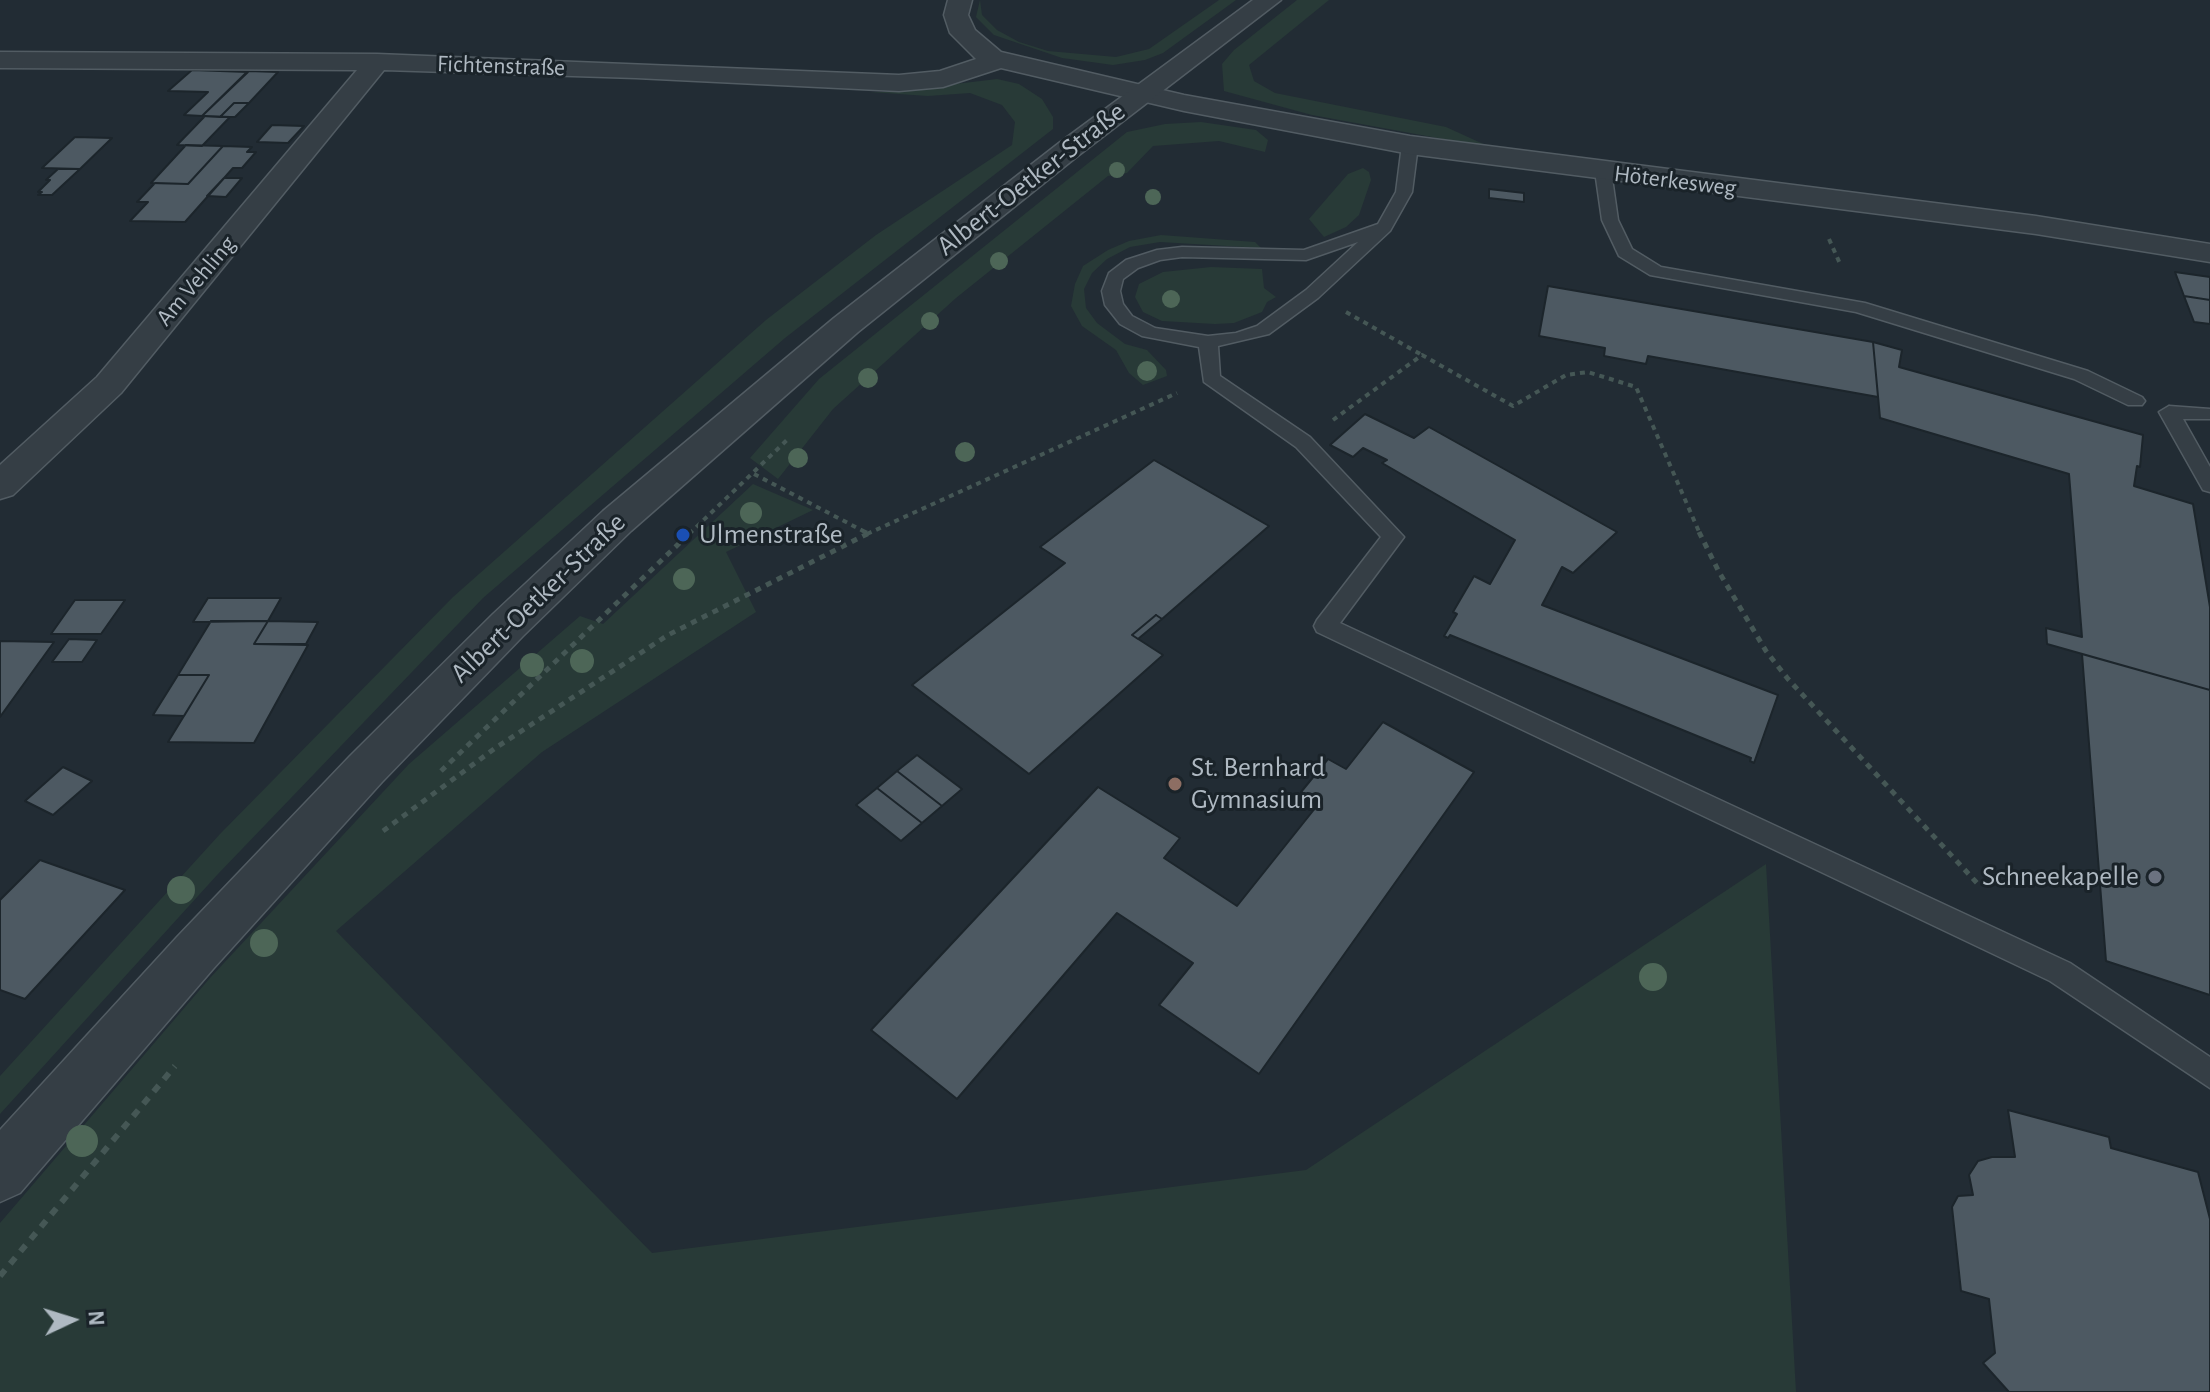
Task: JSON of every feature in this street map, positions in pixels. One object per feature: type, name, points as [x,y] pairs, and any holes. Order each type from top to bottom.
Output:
[{"type":"street","points":[[960,0],[956,15],[963,33],[979,50],[998,60],[1142,93]]},
{"type":"street","name":"Albert-Oetker-Straße","points":[[0,1173],[195,953],[336,801],[439,692],[567,567],[797,365],[965,229],[1269,0]]},
{"type":"street","name":"Fichtenstraße","points":[[0,60],[377,62],[636,70],[899,83],[943,79],[998,60]]},
{"type":"street","name":"Am Vehling","points":[[0,486],[109,385],[377,62]]},
{"type":"street","name":"Höterkesweg","points":[[1142,93],[1410,145],[2022,223],[2210,253]]},
{"type":"lane","points":[[1384,227],[1306,255],[1182,252],[1157,255],[1132,264],[1115,277],[1111,291],[1114,305],[1126,320],[1149,332],[1208,342],[1239,338],[1263,330],[1348,264],[1384,227],[1404,192],[1410,145]]},
{"type":"lane","points":[[1603,171],[1610,220],[1625,252],[1656,271],[1859,307],[2081,375],[2135,401]]},
{"type":"lane","points":[[1208,342],[1211,378],[1303,442],[1393,537],[1325,626],[2060,972],[2210,1074]]},
{"type":"lane","points":[[2207,414],[2169,412],[2210,485]]},
{"type":"path","points":[[1811,198],[1859,307]]},
{"type":"path","points":[[1312,294],[1513,406],[1566,375],[1588,372],[1636,387],[1676,484],[1719,572],[1766,651],[1788,679],[1984,890]]},
{"type":"path","points":[[1303,442],[1422,355]]},
{"type":"path","points":[[383,832],[494,749],[668,635],[868,533],[1211,378]]},
{"type":"path","points":[[430,782],[754,474],[868,533]]},
{"type":"path","points":[[372,843],[422,790]]},
{"type":"path","points":[[0,1276],[184,1056]]},
{"type":"green space","points":[[980,0],[982,15],[997,30],[1019,42],[1048,51],[1116,57],[1149,49],[1219,0],[1236,0],[1163,53],[1145,60],[1113,65],[1062,58],[994,35],[976,17]]},
{"type":"green space","points":[[1297,0],[1329,0],[1249,65],[1254,81],[1275,93],[1446,127],[1492,148],[1312,115],[1224,91],[1222,64],[1234,50]]},
{"type":"green space","points":[[997,79],[1019,84],[1042,99],[1053,117],[1053,129],[785,338],[483,598],[218,874],[0,1114],[0,1076],[220,834],[453,597],[766,320],[876,235],[1012,145],[1015,122],[1002,105],[970,93],[928,96],[870,92]]},
{"type":"green space","points":[[1201,122],[1256,130],[1268,140],[1265,152],[1219,141],[1153,146],[1127,173],[1108,176],[956,298],[833,409],[778,479],[750,458],[819,379],[1127,132],[1165,124]]},
{"type":"green space","points":[[1363,168],[1369,172],[1371,180],[1359,215],[1346,227],[1324,237],[1309,219],[1348,174]]},
{"type":"green space","points":[[1161,235],[1255,242],[1261,248],[1160,242],[1130,247],[1107,259],[1092,273],[1084,289],[1086,308],[1097,323],[1125,344],[1147,350],[1166,370],[1167,376],[1143,385],[1129,373],[1116,350],[1082,326],[1071,306],[1075,284],[1083,266],[1129,241]]},
{"type":"green space","points":[[1211,267],[1262,269],[1264,288],[1276,297],[1267,302],[1262,312],[1234,323],[1215,324],[1162,321],[1143,312],[1135,297],[1139,284],[1163,272]]},
{"type":"green space","points":[[753,484],[813,510],[726,552],[756,612],[542,752],[336,931],[652,1253],[1306,1170],[1766,864],[1796,1392],[0,1392],[0,1223],[210,978],[409,764],[580,616],[603,624]]},
{"type":"building","points":[[192,70],[248,72],[202,116],[184,115],[208,92],[168,91]]},
{"type":"building","points":[[248,71],[278,72],[249,103],[234,103],[220,117],[202,116]]},
{"type":"building","points":[[234,103],[249,103],[235,117],[220,117]]},
{"type":"building","points":[[205,116],[230,117],[202,146],[177,145]]},
{"type":"building","points":[[272,125],[304,126],[288,143],[257,142]]},
{"type":"building","points":[[75,137],[112,138],[80,169],[42,168]]},
{"type":"building","points":[[186,145],[223,146],[188,184],[151,183]]},
{"type":"building","points":[[223,146],[252,147],[247,152],[256,152],[242,168],[233,168],[185,222],[130,221],[148,202],[137,202],[155,183],[188,184]]},
{"type":"building","points":[[58,169],[80,169],[52,195],[38,195],[50,180],[46,180]]},
{"type":"building","points":[[224,178],[242,178],[226,197],[207,196]]},
{"type":"building","points":[[1489,189],[1524,193],[1524,202],[1489,198]]},
{"type":"building","points":[[2175,272],[2210,277],[2210,300],[2184,296]]},
{"type":"building","points":[[1548,286],[1873,342],[1878,397],[1648,356],[1646,364],[1604,356],[1605,348],[1539,336]]},
{"type":"building","points":[[2184,296],[2210,300],[2210,324],[2194,322]]},
{"type":"building","points":[[1873,342],[1902,350],[1899,367],[2143,435],[2140,467],[2137,466],[2134,486],[2193,504],[2210,607],[2210,690],[2047,644],[2046,628],[2082,637],[2069,474],[1880,418]]},
{"type":"building","points":[[1365,414],[1414,438],[1429,427],[1617,532],[1573,573],[1562,567],[1542,605],[1778,695],[1754,763],[1750,761],[1751,758],[1450,635],[1448,638],[1444,636],[1457,614],[1453,612],[1474,576],[1490,584],[1515,540],[1382,463],[1387,460],[1363,448],[1353,457],[1330,445]]},
{"type":"building","points":[[1154,460],[1269,526],[1162,619],[1156,615],[1132,635],[1163,655],[1029,774],[912,685],[1065,563],[1040,547]]},
{"type":"building","points":[[208,598],[281,598],[268,621],[193,622]]},
{"type":"building","points":[[75,600],[125,600],[101,634],[51,634]]},
{"type":"building","points":[[1156,615],[1162,619],[1138,639],[1132,635]]},
{"type":"building","points":[[211,621],[268,621],[254,644],[308,645],[254,743],[168,742],[209,675],[178,675]]},
{"type":"building","points":[[268,621],[318,622],[306,644],[254,644]]},
{"type":"building","points":[[69,639],[97,640],[82,662],[52,662]]},
{"type":"building","points":[[0,641],[54,642],[0,717]]},
{"type":"building","name":"Schneekapelle","points":[[2082,654],[2210,690],[2210,995],[2106,961]]},
{"type":"building","points":[[178,675],[209,675],[184,716],[153,715]]},
{"type":"building","points":[[1383,722],[1474,772],[1259,1074],[1159,1005],[1193,963],[1117,913],[957,1099],[871,1030],[1098,787],[1180,838],[1164,858],[1237,906],[1320,802],[1301,792],[1328,759],[1346,769]]},
{"type":"building","points":[[917,755],[962,789],[942,806],[897,771]]},
{"type":"building","points":[[63,767],[92,781],[53,815],[25,801]]},
{"type":"building","points":[[897,771],[942,806],[922,823],[877,788]]},
{"type":"building","points":[[877,788],[922,823],[901,841],[856,805]]},
{"type":"building","points":[[40,860],[125,890],[25,999],[0,990],[0,900]]},
{"type":"building","points":[[2008,1110],[2109,1137],[2111,1148],[2198,1172],[2210,1219],[2210,1392],[2009,1392],[1983,1363],[1995,1353],[1989,1299],[1961,1291],[1952,1207],[1958,1196],[1973,1195],[1969,1175],[1978,1161],[1992,1157],[2015,1157]]},
{"type":"place","name":"Ulmenstraße","points":[[683,535]]},
{"type":"place","name":"St. Bernhard Gymnasium","points":[[1175,784]]},
{"type":"place","name":"Schneekapelle","points":[[2155,877]]}]
